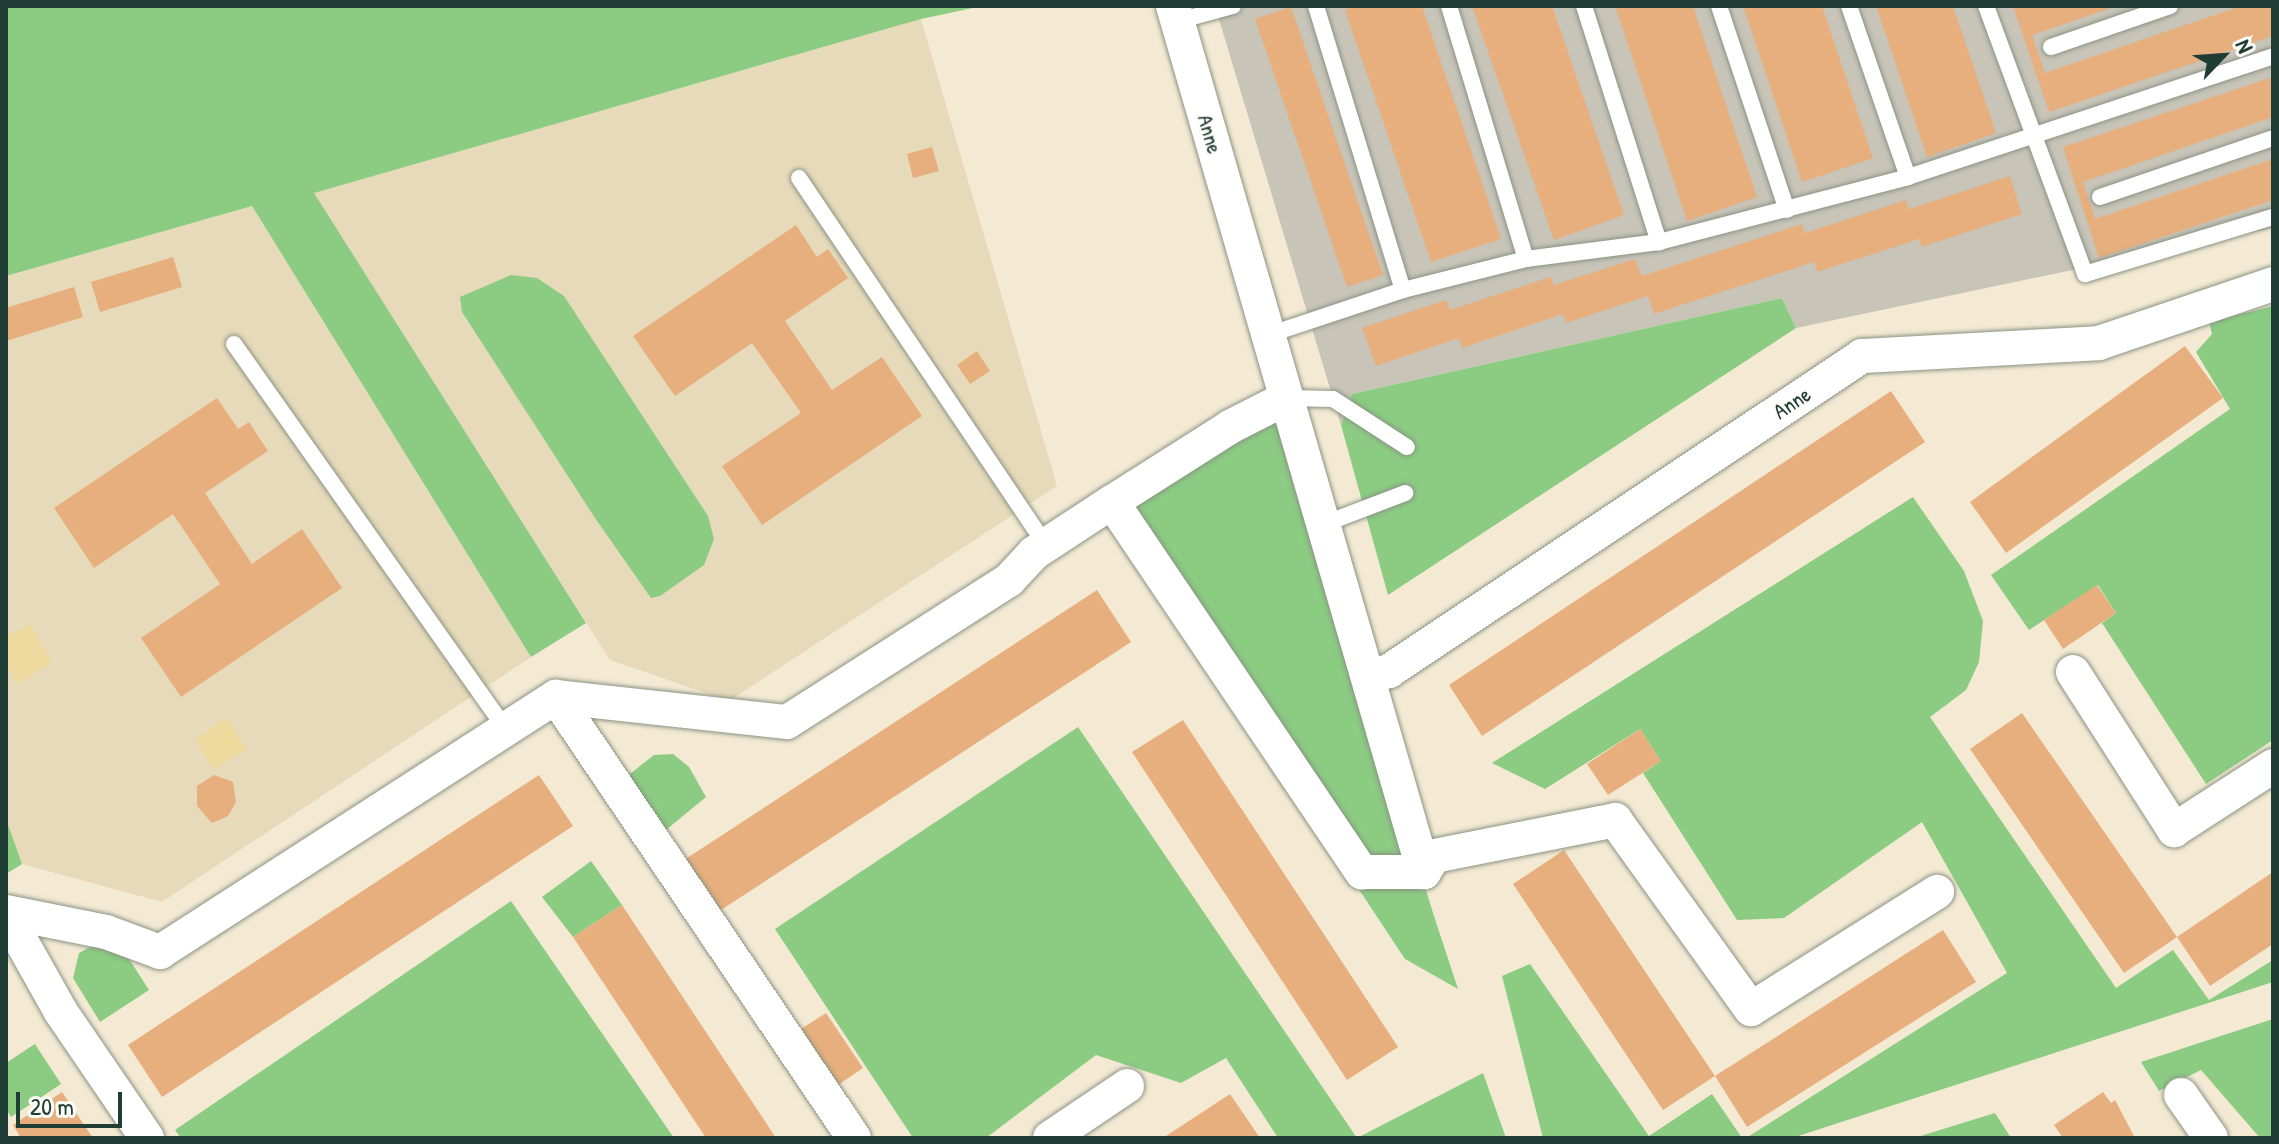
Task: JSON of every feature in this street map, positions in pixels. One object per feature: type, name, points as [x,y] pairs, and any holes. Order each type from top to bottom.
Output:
[{"type":"street","name":"Anne","points":[[1175,13],[1424,872]]},
{"type":"street","name":"Anne","points":[[1368,676],[1389,671],[1862,356],[2099,343],[2273,284]]},
{"type":"street","points":[[6,913],[106,932],[160,952],[556,697],[787,722],[1009,580],[1046,546],[1112,502],[1230,427],[1287,398]]},
{"type":"street","points":[[1112,502],[1362,872],[1424,872],[1434,856],[1615,820],[1751,1009],[1937,892]]},
{"type":"street","points":[[2073,672],[2174,830],[2273,766]]},
{"type":"street","points":[[556,697],[854,1138]]},
{"type":"street","points":[[6,913],[61,1012],[147,1138]]},
{"type":"street","points":[[1050,1138],[1127,1086]]},
{"type":"street","points":[[2181,1095],[2211,1138]]},
{"type":"lane","points":[[1175,13],[1233,6]]},
{"type":"lane","points":[[1316,6],[1403,290]]},
{"type":"lane","points":[[1449,6],[1526,259]]},
{"type":"lane","points":[[1584,6],[1659,242]]},
{"type":"lane","points":[[1719,6],[1787,210]]},
{"type":"lane","points":[[1849,6],[1908,177]]},
{"type":"lane","points":[[1986,6],[2031,138],[2085,274],[2273,217]]},
{"type":"lane","points":[[2051,47],[2170,6]]},
{"type":"lane","points":[[1268,335],[1403,290],[1526,259],[1659,242],[1908,177],[2273,56]]},
{"type":"lane","points":[[2100,197],[2273,138]]},
{"type":"lane","points":[[799,178],[1046,546]]},
{"type":"lane","points":[[234,344],[506,730]]},
{"type":"lane","points":[[1287,398],[1333,399],[1407,447]]},
{"type":"lane","points":[[1324,524],[1405,493]]},
{"type":"shaded area","points":[[1215,6],[2273,6],[2273,228],[1796,328],[1782,298],[1352,394],[1341,425]]},
{"type":"shaded area","points":[[921,19],[1057,486],[729,701],[610,660],[313,193]]},
{"type":"shaded area","points":[[252,206],[531,657],[162,902],[22,864],[6,819],[6,276]]},
{"type":"green space","points":[[6,6],[982,6],[921,19],[314,193],[586,623],[531,657],[252,206],[6,276]]},
{"type":"green space","points":[[511,275],[537,278],[564,296],[708,516],[714,539],[704,565],[660,596],[651,598],[595,518],[462,312],[460,297]]},
{"type":"green space","points":[[1782,298],[1796,328],[1388,595],[1341,425],[1352,394]]},
{"type":"green space","points":[[2273,306],[2273,740],[2206,784],[2102,623],[2116,613],[2098,585],[2029,630],[1991,575],[2230,409],[2196,352],[2212,334],[2209,322]]},
{"type":"green space","points":[[1271,396],[1458,989],[1405,959],[1106,507]]},
{"type":"green space","points":[[1913,497],[1964,571],[1983,621],[1979,662],[1966,690],[1930,717],[2116,988],[2173,950],[2209,1000],[2273,960],[2273,982],[1792,1138],[1746,1138],[2007,973],[1922,822],[1784,918],[1737,920],[1643,773],[1661,761],[1640,729],[1545,789],[1492,763]]},
{"type":"green space","points":[[1078,727],[1357,1138],[1278,1138],[1226,1058],[1181,1083],[1096,1055],[986,1138],[913,1138],[775,929]]},
{"type":"green space","points":[[673,754],[689,767],[706,797],[661,834],[626,777],[654,755]]},
{"type":"green space","points":[[6,819],[22,864],[6,874]]},
{"type":"green space","points":[[591,861],[622,905],[573,937],[542,897]]},
{"type":"green space","points":[[511,901],[674,1138],[181,1138],[175,1130]]},
{"type":"green space","points":[[90,947],[122,948],[149,990],[100,1022],[73,978],[79,953]]},
{"type":"green space","points":[[1530,964],[1649,1136],[1712,1094],[1742,1138],[1543,1138],[1502,976]]},
{"type":"green space","points":[[2273,1019],[2273,1138],[2260,1138],[2201,1070],[2159,1091],[2141,1062]]},
{"type":"green space","points":[[35,1044],[61,1084],[11,1117],[6,1109],[6,1063]]},
{"type":"green space","points":[[1483,1073],[1506,1138],[1357,1138]]},
{"type":"green space","points":[[1995,1113],[2011,1138],[1914,1138]]},
{"type":"sand","points":[[30,624],[52,663],[17,684],[6,665],[6,637]]},
{"type":"sand","points":[[227,718],[246,749],[214,770],[195,739]]},
{"type":"building","points":[[1356,6],[1422,6],[1501,239],[1431,262],[1345,10]]},
{"type":"building","points":[[1472,6],[1552,6],[1624,215],[1554,240]]},
{"type":"building","points":[[1615,6],[1693,6],[1757,197],[1687,221]]},
{"type":"building","points":[[1743,6],[1822,6],[1873,158],[1802,182]]},
{"type":"building","points":[[1876,6],[1953,6],[1996,133],[1927,157]]},
{"type":"building","points":[[2013,6],[2117,6],[2032,35],[2045,73],[2241,6],[2273,6],[2273,36],[2049,112]]},
{"type":"building","points":[[1291,7],[1383,275],[1347,287],[1255,19]]},
{"type":"building","points":[[2273,77],[2273,117],[2083,182],[2095,219],[2273,159],[2273,200],[2099,258],[2063,147]]},
{"type":"building","points":[[932,147],[939,171],[913,178],[907,154]]},
{"type":"building","points":[[2010,176],[2022,214],[1922,247],[1919,239],[1817,272],[1814,262],[1654,314],[1648,296],[1566,323],[1563,314],[1462,348],[1459,338],[1376,366],[1362,328],[1446,300],[1450,310],[1551,277],[1554,285],[1635,259],[1642,276],[1802,224],[1805,233],[1906,200],[1909,209]]},
{"type":"building","points":[[796,225],[817,257],[828,249],[848,278],[785,321],[832,390],[882,357],[922,416],[762,525],[722,466],[801,413],[752,343],[675,396],[633,336]]},
{"type":"building","points":[[173,257],[182,287],[100,312],[91,282]]},
{"type":"building","points":[[74,287],[83,317],[6,341],[6,308]]},
{"type":"building","points":[[2185,346],[2223,398],[2006,553],[1970,502]]},
{"type":"building","points":[[977,351],[990,371],[970,384],[957,365]]},
{"type":"building","points":[[1891,391],[1925,442],[1482,736],[1449,685]]},
{"type":"building","points":[[217,398],[238,429],[249,422],[268,451],[205,493],[252,564],[302,529],[342,588],[181,697],[141,638],[220,584],[173,514],[94,568],[54,508]]},
{"type":"building","points":[[2097,585],[2116,613],[2063,649],[2044,620]]},
{"type":"building","points":[[1097,590],[1131,642],[718,912],[684,860]]},
{"type":"building","points":[[2022,713],[2177,937],[2124,973],[1970,749]]},
{"type":"building","points":[[1183,720],[1398,1047],[1347,1080],[1132,752]]},
{"type":"building","points":[[1640,729],[1661,761],[1608,795],[1587,764]]},
{"type":"building","points":[[214,775],[233,782],[236,802],[228,816],[212,823],[197,806],[197,786]]},
{"type":"building","points":[[539,775],[573,826],[162,1097],[128,1045]]},
{"type":"building","points":[[1564,850],[1715,1076],[1663,1110],[1513,884]]},
{"type":"building","points":[[2273,872],[2273,944],[2210,986],[2177,937]]},
{"type":"building","points":[[622,905],[776,1138],[706,1138],[573,937]]},
{"type":"building","points":[[1943,930],[1976,982],[1747,1127],[1715,1076]]},
{"type":"building","points":[[826,1013],[863,1068],[838,1085],[801,1029]]},
{"type":"building","points":[[62,1092],[93,1138],[21,1138],[13,1125]]},
{"type":"building","points":[[2103,1092],[2111,1103],[2115,1100],[2135,1138],[2063,1138],[2054,1125]]},
{"type":"building","points":[[1230,1094],[1260,1138],[1163,1138]]}]
